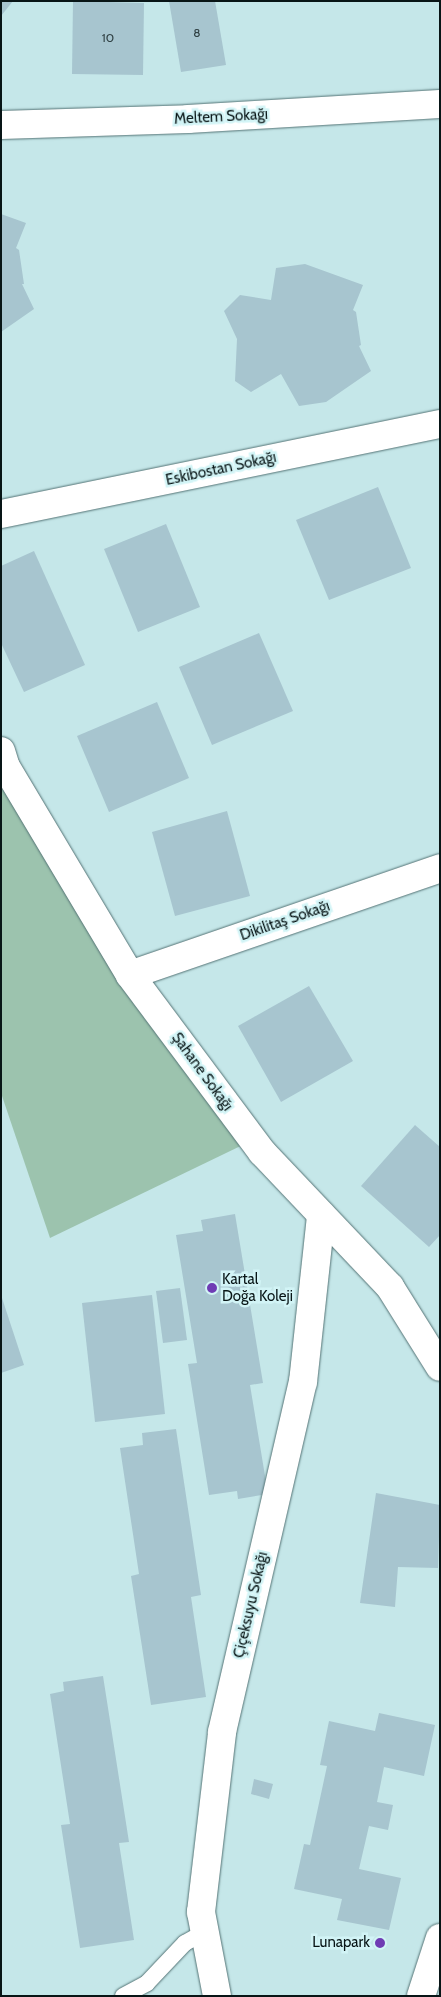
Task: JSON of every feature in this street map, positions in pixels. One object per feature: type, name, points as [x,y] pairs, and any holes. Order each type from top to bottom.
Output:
[{"type":"street","name":"Meltem Sokağı","points":[[1,125],[188,119],[440,104]]},
{"type":"street","name":"Eskibostan Sokağı","points":[[1,514],[440,424]]},
{"type":"street","name":"Şahane Sokağı","points":[[1,751],[6,766],[130,975],[262,1152],[390,1287],[440,1367]]},
{"type":"street","name":"Dikilitaş Sokağı","points":[[130,975],[440,868]]},
{"type":"street","name":"Çiçeksuyu Sokağı","points":[[217,1996],[201,1912],[222,1732],[303,1382],[321,1215]]},
{"type":"street","points":[[429,1983],[440,1938]]},
{"type":"lane","points":[[123,1996],[146,1983],[185,1943],[204,1932]]},
{"type":"green space","points":[[1,756],[253,1140],[50,1238],[1,1093]]},
{"type":"building","points":[[1,1],[13,1],[1,16]]},
{"type":"building","points":[[73,1],[144,3],[143,75],[72,74]]},
{"type":"building","points":[[169,1],[215,1],[226,65],[181,72]]},
{"type":"building","points":[[1,214],[26,223],[16,248],[19,250],[24,284],[22,284],[34,309],[1,332]]},
{"type":"building","points":[[305,264],[363,285],[353,310],[356,312],[361,345],[359,346],[371,371],[326,402],[299,406],[281,374],[251,392],[235,381],[237,339],[224,311],[240,295],[271,300],[276,268]]},
{"type":"building","points":[[378,487],[411,568],[329,600],[296,520]]},
{"type":"building","points":[[166,524],[200,607],[138,632],[104,549]]},
{"type":"building","points":[[34,551],[85,665],[24,692],[1,643],[1,566]]},
{"type":"building","points":[[259,633],[293,711],[212,745],[179,667]]},
{"type":"building","points":[[157,702],[189,778],[109,812],[77,736]]},
{"type":"building","points":[[227,811],[250,896],[175,916],[152,832]]},
{"type":"building","points":[[309,986],[353,1061],[281,1102],[238,1026]]},
{"type":"building","points":[[415,1125],[440,1147],[440,1235],[429,1247],[361,1186]]},
{"type":"building","points":[[235,1214],[263,1383],[250,1385],[268,1494],[238,1499],[237,1491],[209,1495],[188,1364],[197,1363],[176,1235],[203,1231],[201,1220]]},
{"type":"building","points":[[180,1288],[187,1340],[163,1343],[156,1291]]},
{"type":"building","points":[[1,1295],[24,1365],[1,1373]]},
{"type":"building","points":[[152,1295],[165,1414],[95,1422],[82,1303]]},
{"type":"building","points":[[176,1429],[201,1595],[191,1597],[206,1697],[151,1705],[131,1576],[139,1574],[120,1448],[143,1445],[142,1433]]},
{"type":"building","points":[[376,1493],[440,1505],[438,1568],[398,1567],[395,1607],[360,1603]]},
{"type":"building","points":[[103,1676],[129,1842],[119,1843],[134,1940],[80,1948],[61,1825],[70,1824],[50,1694],[64,1691],[63,1682]]},
{"type":"building","points":[[379,1713],[435,1725],[424,1776],[384,1767],[377,1802],[393,1805],[388,1830],[369,1826],[359,1869],[401,1878],[389,1930],[337,1920],[342,1899],[294,1889],[304,1844],[310,1845],[327,1766],[320,1765],[329,1721],[375,1731]]},
{"type":"building","points":[[254,1779],[273,1784],[269,1799],[251,1794]]},
{"type":"place","name":"Kartal Doğa Koleji","points":[[212,1288]]},
{"type":"place","name":"Lunapark","points":[[380,1943]]}]
